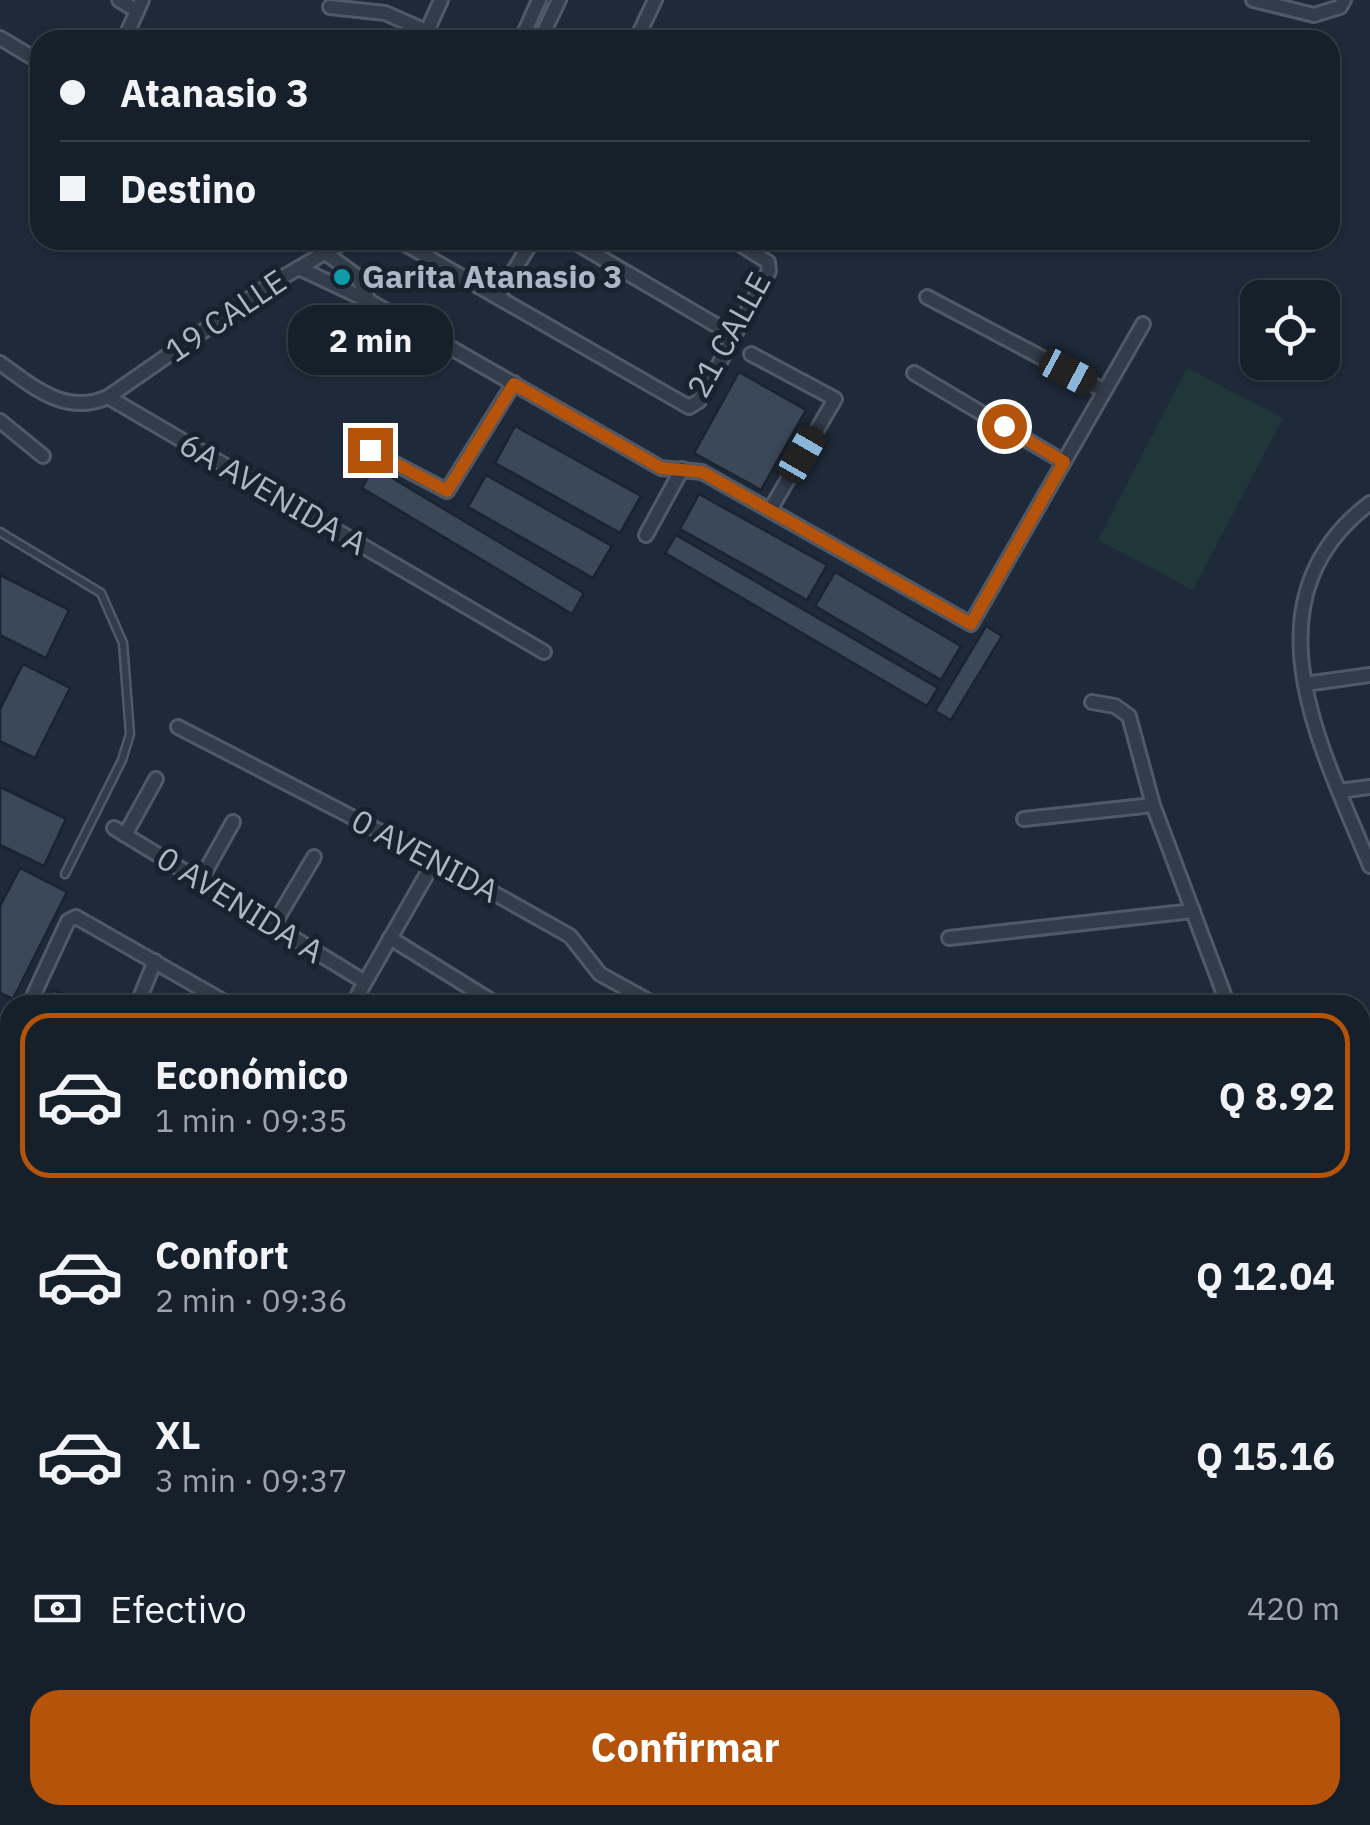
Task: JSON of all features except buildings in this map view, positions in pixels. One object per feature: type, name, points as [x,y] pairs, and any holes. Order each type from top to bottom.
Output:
[{"type":"street","points":[[118,0],[139,5],[128,30]]},
{"type":"street","points":[[426,30],[440,0]]},
{"type":"street","points":[[526,30],[539,0]]},
{"type":"street","points":[[545,30],[559,0]]},
{"type":"street","points":[[641,30],[655,0]]},
{"type":"street","points":[[1253,0],[1314,14],[1340,7],[1344,0]]},
{"type":"street","points":[[330,7],[385,13],[415,30]]},
{"type":"street","points":[[0,38],[30,56]]},
{"type":"street","name":"19 CALLE","points":[[108,396],[328,250]]},
{"type":"street","points":[[416,250],[498,296],[527,250]]},
{"type":"street","points":[[588,250],[733,335]]},
{"type":"street","name":"21 CALLE","points":[[498,296],[689,407],[699,402],[769,271],[768,262],[751,250]]},
{"type":"street","points":[[324,252],[357,276],[369,302]]},
{"type":"street","points":[[299,268],[369,302],[661,468],[702,472],[971,624],[1143,324]]},
{"type":"street","points":[[927,297],[1103,390]]},
{"type":"street","points":[[752,354],[835,399],[770,510]]},
{"type":"street","points":[[0,363],[39,392],[67,404],[93,404],[108,396]]},
{"type":"street","points":[[914,373],[1064,462]]},
{"type":"street","points":[[370,450],[447,491],[514,384]]},
{"type":"street","name":"6A AVENIDA A","points":[[108,396],[544,652]]},
{"type":"street","points":[[0,421],[43,456]]},
{"type":"street","points":[[646,535],[682,469]]},
{"type":"street","points":[[1370,503],[1349,518],[1336,534],[1308,587],[1300,622],[1305,684],[1314,730],[1370,866]]},
{"type":"street","points":[[1305,684],[1370,675]]},
{"type":"street","points":[[1092,702],[1115,706],[1130,716],[1153,805],[1224,995]]},
{"type":"street","name":"0 AVENIDA","points":[[178,727],[434,860],[570,936],[600,974],[638,995]]},
{"type":"street","name":"0 AVENIDA A","points":[[156,780],[120,832],[365,982]]},
{"type":"street","points":[[1340,791],[1370,787]]},
{"type":"street","points":[[1024,819],[1153,805]]},
{"type":"street","points":[[200,881],[233,822]]},
{"type":"street","points":[[274,926],[314,857]]},
{"type":"street","points":[[358,995],[434,860]]},
{"type":"street","points":[[950,938],[1193,911]]},
{"type":"street","points":[[34,995],[68,920],[76,917],[213,995]]},
{"type":"street","points":[[390,938],[482,995]]},
{"type":"street","points":[[141,995],[155,961]]},
{"type":"lane","points":[[0,532],[101,593],[122,642],[130,734],[122,760],[65,874]]},
{"type":"green space","points":[[1187,368],[1283,418],[1193,590],[1098,540]]},
{"type":"place","name":"Garita Atanasio 3","points":[[342,277]]},
{"type":"route","points":[[370,450],[447,491],[514,384],[661,468],[702,472],[971,624],[1064,462],[1004,426]]}]
